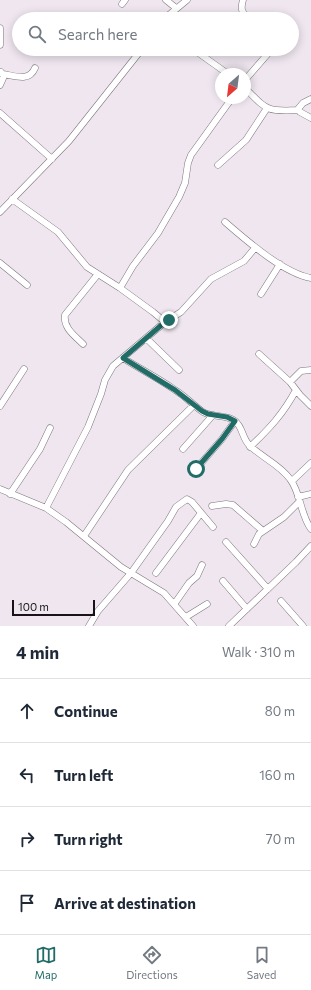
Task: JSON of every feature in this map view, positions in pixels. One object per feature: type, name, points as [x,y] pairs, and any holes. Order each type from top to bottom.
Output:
[{"type":"street","points":[[166,0],[176,8]]},
{"type":"street","points":[[172,12],[187,0]]},
{"type":"street","points":[[242,0],[240,8],[244,12]]},
{"type":"street","points":[[0,28],[0,45]]},
{"type":"street","points":[[0,212],[69,141],[136,56]]},
{"type":"street","points":[[203,56],[220,68]]},
{"type":"street","points":[[251,73],[266,56]]},
{"type":"street","points":[[0,85],[3,80],[2,72],[27,77],[32,74],[35,68]]},
{"type":"street","points":[[251,93],[267,108],[278,111],[298,110],[311,118]]},
{"type":"street","points":[[298,110],[303,104],[311,99]]},
{"type":"street","points":[[120,288],[133,266],[158,233],[179,197],[185,183],[188,163],[191,155],[228,104]]},
{"type":"street","points":[[218,165],[246,140],[267,108]]},
{"type":"street","points":[[0,113],[52,159]]},
{"type":"street","points":[[12,199],[58,232],[87,267],[120,288],[154,312],[165,322]]},
{"type":"street","points":[[225,222],[255,248],[280,264],[311,278]]},
{"type":"street","points":[[46,508],[88,427],[109,372],[113,366],[165,322],[181,312],[199,290],[211,279],[244,261],[255,248]]},
{"type":"street","points":[[0,263],[27,285]]},
{"type":"street","points":[[262,294],[280,264]]},
{"type":"street","points":[[83,344],[66,326],[64,320],[65,316],[98,274]]},
{"type":"street","points":[[146,338],[179,370]]},
{"type":"street","points":[[258,354],[290,382],[311,406]]},
{"type":"street","points":[[123,358],[175,390],[202,411],[213,415],[227,417],[235,421],[240,427],[244,440],[250,447],[281,469],[292,481],[302,510],[311,529]]},
{"type":"street","points":[[0,406],[24,369]]},
{"type":"street","points":[[290,382],[301,371],[311,370]]},
{"type":"street","points":[[250,447],[274,424],[296,390]]},
{"type":"street","points":[[84,536],[128,470],[194,405]]},
{"type":"street","points":[[183,449],[213,415]]},
{"type":"street","points":[[196,469],[222,439],[235,421]]},
{"type":"street","points":[[10,494],[40,449],[50,428]]},
{"type":"street","points":[[292,481],[311,463]]},
{"type":"street","points":[[0,489],[46,508],[84,536],[121,567],[160,589],[175,603],[193,626]]},
{"type":"street","points":[[254,544],[259,534],[284,517],[299,499],[311,494]]},
{"type":"street","points":[[89,626],[98,611],[131,573],[180,503],[184,500],[189,500],[213,527]]},
{"type":"street","points":[[212,506],[226,504],[233,505],[263,531]]},
{"type":"street","points":[[156,573],[201,513]]},
{"type":"street","points":[[226,542],[268,589]]},
{"type":"street","points":[[229,626],[311,546]]},
{"type":"street","points":[[175,603],[189,583],[197,576],[202,565]]},
{"type":"street","points":[[223,581],[247,610]]},
{"type":"street","points":[[281,601],[303,626]]},
{"type":"street","points":[[186,617],[207,604]]},
{"type":"route","points":[[169,320],[123,358],[175,390],[202,411],[208,414],[227,417],[235,421],[222,439],[196,469]]}]
